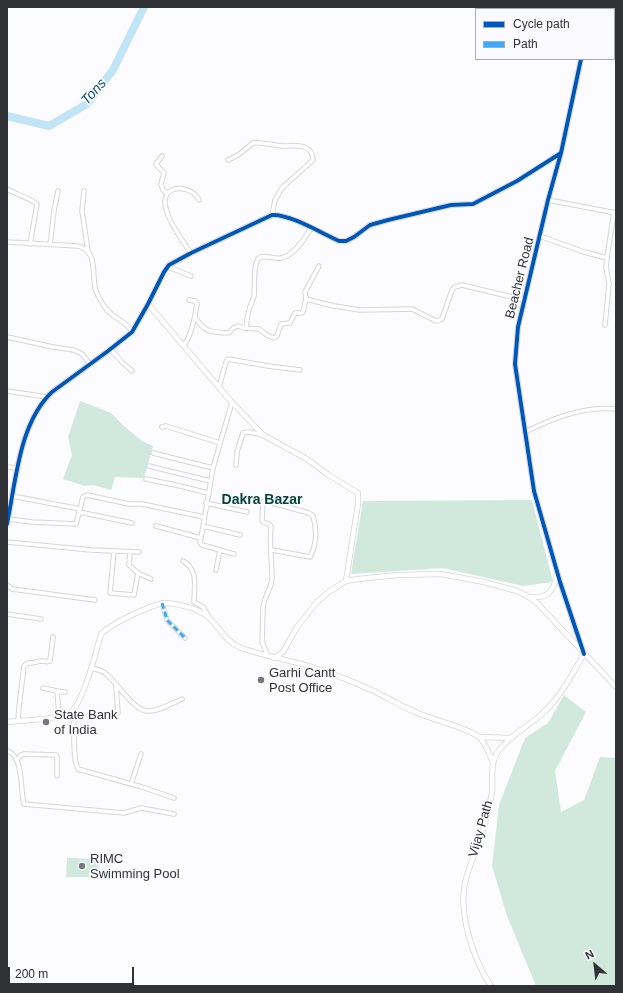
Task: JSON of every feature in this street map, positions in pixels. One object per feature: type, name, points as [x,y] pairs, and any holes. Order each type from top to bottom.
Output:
[{"type":"street","name":"Beacher Road","points":[[581,60],[561,153],[548,200],[518,327],[515,364],[534,491],[584,654]]},
{"type":"street","points":[[228,160],[252,143],[280,146],[300,146],[309,150],[313,156],[313,160],[282,188],[275,200],[272,215]]},
{"type":"street","points":[[204,517],[89,495],[83,497],[78,522],[74,525],[8,521],[18,468],[30,424],[47,396],[111,350],[132,332],[168,267],[191,253],[272,215],[288,218],[339,241],[346,241],[370,225],[451,205],[473,204],[518,181],[561,153]]},
{"type":"street","points":[[162,156],[156,164],[164,174],[161,184],[163,190],[167,193]]},
{"type":"street","points":[[191,253],[176,231],[165,202],[167,193],[174,189],[182,188],[192,191],[199,200]]},
{"type":"street","points":[[7,189],[34,201],[37,204],[30,244]]},
{"type":"street","points":[[50,244],[58,191]]},
{"type":"street","points":[[84,191],[82,211],[88,251],[94,265],[96,291],[109,312],[125,322],[132,332]]},
{"type":"street","points":[[548,200],[615,212],[606,267],[609,284],[605,325]]},
{"type":"street","points":[[246,328],[249,308],[253,300],[257,260],[260,257],[270,256],[280,259],[287,256],[294,250],[311,228]]},
{"type":"street","points":[[540,236],[584,252],[607,258]]},
{"type":"street","points":[[7,242],[78,246],[88,251]]},
{"type":"street","points":[[195,317],[201,326],[211,332],[229,333],[236,326],[259,329],[267,335],[276,337],[281,324],[290,323],[295,312],[303,312],[306,299],[305,292],[319,266]]},
{"type":"street","points":[[168,267],[191,276]]},
{"type":"street","points":[[306,299],[334,306],[360,310],[412,309],[436,321],[442,319],[452,290],[455,287],[462,285],[524,300]]},
{"type":"street","points":[[184,345],[189,338],[195,317],[196,303],[188,300]]},
{"type":"street","points":[[148,304],[232,402],[263,435],[307,460],[358,493],[358,504],[346,581]]},
{"type":"street","points":[[7,337],[74,350],[82,354],[90,364]]},
{"type":"street","points":[[111,350],[132,371]]},
{"type":"street","points":[[219,387],[228,359],[300,370]]},
{"type":"street","points":[[7,391],[47,396]]},
{"type":"street","points":[[232,402],[210,481],[200,544],[234,554]]},
{"type":"street","points":[[526,432],[553,420],[584,410],[616,409]]},
{"type":"street","points":[[162,427],[166,426],[220,443]]},
{"type":"street","points":[[236,465],[237,452],[243,433],[249,432],[263,435]]},
{"type":"street","points":[[152,453],[213,468]]},
{"type":"street","points":[[7,466],[18,468]]},
{"type":"street","points":[[149,466],[210,481]]},
{"type":"street","points":[[146,479],[208,492]]},
{"type":"street","points":[[12,496],[80,510],[132,523]]},
{"type":"street","points":[[268,656],[262,642],[263,604],[269,592],[272,580],[272,550],[270,534],[271,526],[262,520],[264,502],[280,504],[309,513],[313,516],[317,537],[315,547],[310,557],[272,550]]},
{"type":"street","points":[[206,503],[247,512]]},
{"type":"street","points":[[156,526],[201,538]]},
{"type":"street","points":[[203,526],[240,535]]},
{"type":"street","points":[[7,542],[91,550],[139,552]]},
{"type":"street","points":[[216,570],[220,550]]},
{"type":"street","points":[[114,551],[110,593],[134,595],[138,573]]},
{"type":"street","points":[[130,552],[129,565],[138,573],[151,579]]},
{"type":"street","points":[[182,561],[190,567],[194,574],[194,602],[205,609],[210,620]]},
{"type":"street","points":[[529,597],[540,598],[545,596],[556,583],[558,573]]},
{"type":"street","points":[[274,658],[283,652],[297,627],[317,602],[327,593],[346,581],[398,575],[441,574],[484,582],[517,591],[529,597],[538,604],[616,686]]},
{"type":"street","points":[[7,585],[12,589],[95,600]]},
{"type":"street","points":[[162,603],[167,620],[185,638]]},
{"type":"street","points":[[7,722],[59,716],[73,711],[80,701],[101,634],[104,630],[128,617],[162,603],[168,603],[194,609],[206,616],[227,640],[239,647],[336,675],[370,689],[417,713],[479,737],[512,738]]},
{"type":"street","points":[[7,614],[41,619]]},
{"type":"street","points":[[18,721],[24,666],[28,663],[36,664],[50,661],[54,637]]},
{"type":"street","points":[[493,762],[497,754],[506,743],[544,713],[556,700],[584,654]]},
{"type":"street","points":[[90,668],[105,673],[116,686],[142,710],[146,711],[164,707],[182,699]]},
{"type":"street","points":[[116,686],[118,713]]},
{"type":"street","points":[[43,688],[65,692]]},
{"type":"street","points":[[57,691],[59,716]]},
{"type":"street","points":[[73,711],[75,728],[74,753],[77,768],[174,798]]},
{"type":"street","points":[[479,737],[487,748],[493,762]]},
{"type":"street","points":[[7,757],[8,751]]},
{"type":"street","points":[[8,751],[17,760],[22,783],[24,804],[124,813],[141,808],[174,814]]},
{"type":"street","points":[[17,760],[21,755],[25,754],[56,755],[57,776]]},
{"type":"street","points":[[131,784],[141,754]]},
{"type":"street","name":"Vijay Path","points":[[491,986],[481,970],[471,941],[463,908],[465,880],[486,821],[492,792],[493,762]]},
{"type":"green space","points":[[80,401],[111,413],[142,441],[153,446],[144,478],[115,477],[111,490],[93,485],[85,486],[63,479],[72,455],[68,437]]},
{"type":"green space","points":[[532,500],[553,582],[523,586],[443,568],[351,574],[363,501]]},
{"type":"green space","points":[[564,695],[586,712],[555,771],[561,812],[584,800],[600,757],[616,758],[616,986],[536,986],[507,916],[492,866],[499,805],[525,738],[548,723]]},
{"type":"green space","name":"RIMC Swimming Pool","points":[[67,858],[99,859],[98,873],[89,873],[89,877],[66,877]]},
{"type":"waterway","name":"Tons","points":[[7,116],[49,126],[87,104],[113,70],[144,7]]},
{"type":"marked path","points":[[162,603],[167,620],[185,638]]},
{"type":"cycle path","points":[[581,60],[561,153],[548,200],[518,327],[515,364],[534,491],[560,582],[584,654]]},
{"type":"cycle path","points":[[7,524],[20,454],[32,420],[41,405],[52,392],[132,332],[169,265],[272,215],[288,218],[339,241],[346,241],[370,225],[451,205],[473,204],[517,181],[561,153]]},
{"type":"place","name":"Garhi Cantt Post Office","points":[[261,680]]},
{"type":"place","name":"State Bank of India","points":[[46,722]]},
{"type":"place","name":"RIMC Swimming Pool","points":[[82,866]]},
{"type":"district","name":"Dakra Bazar","points":[[262,500]]}]
